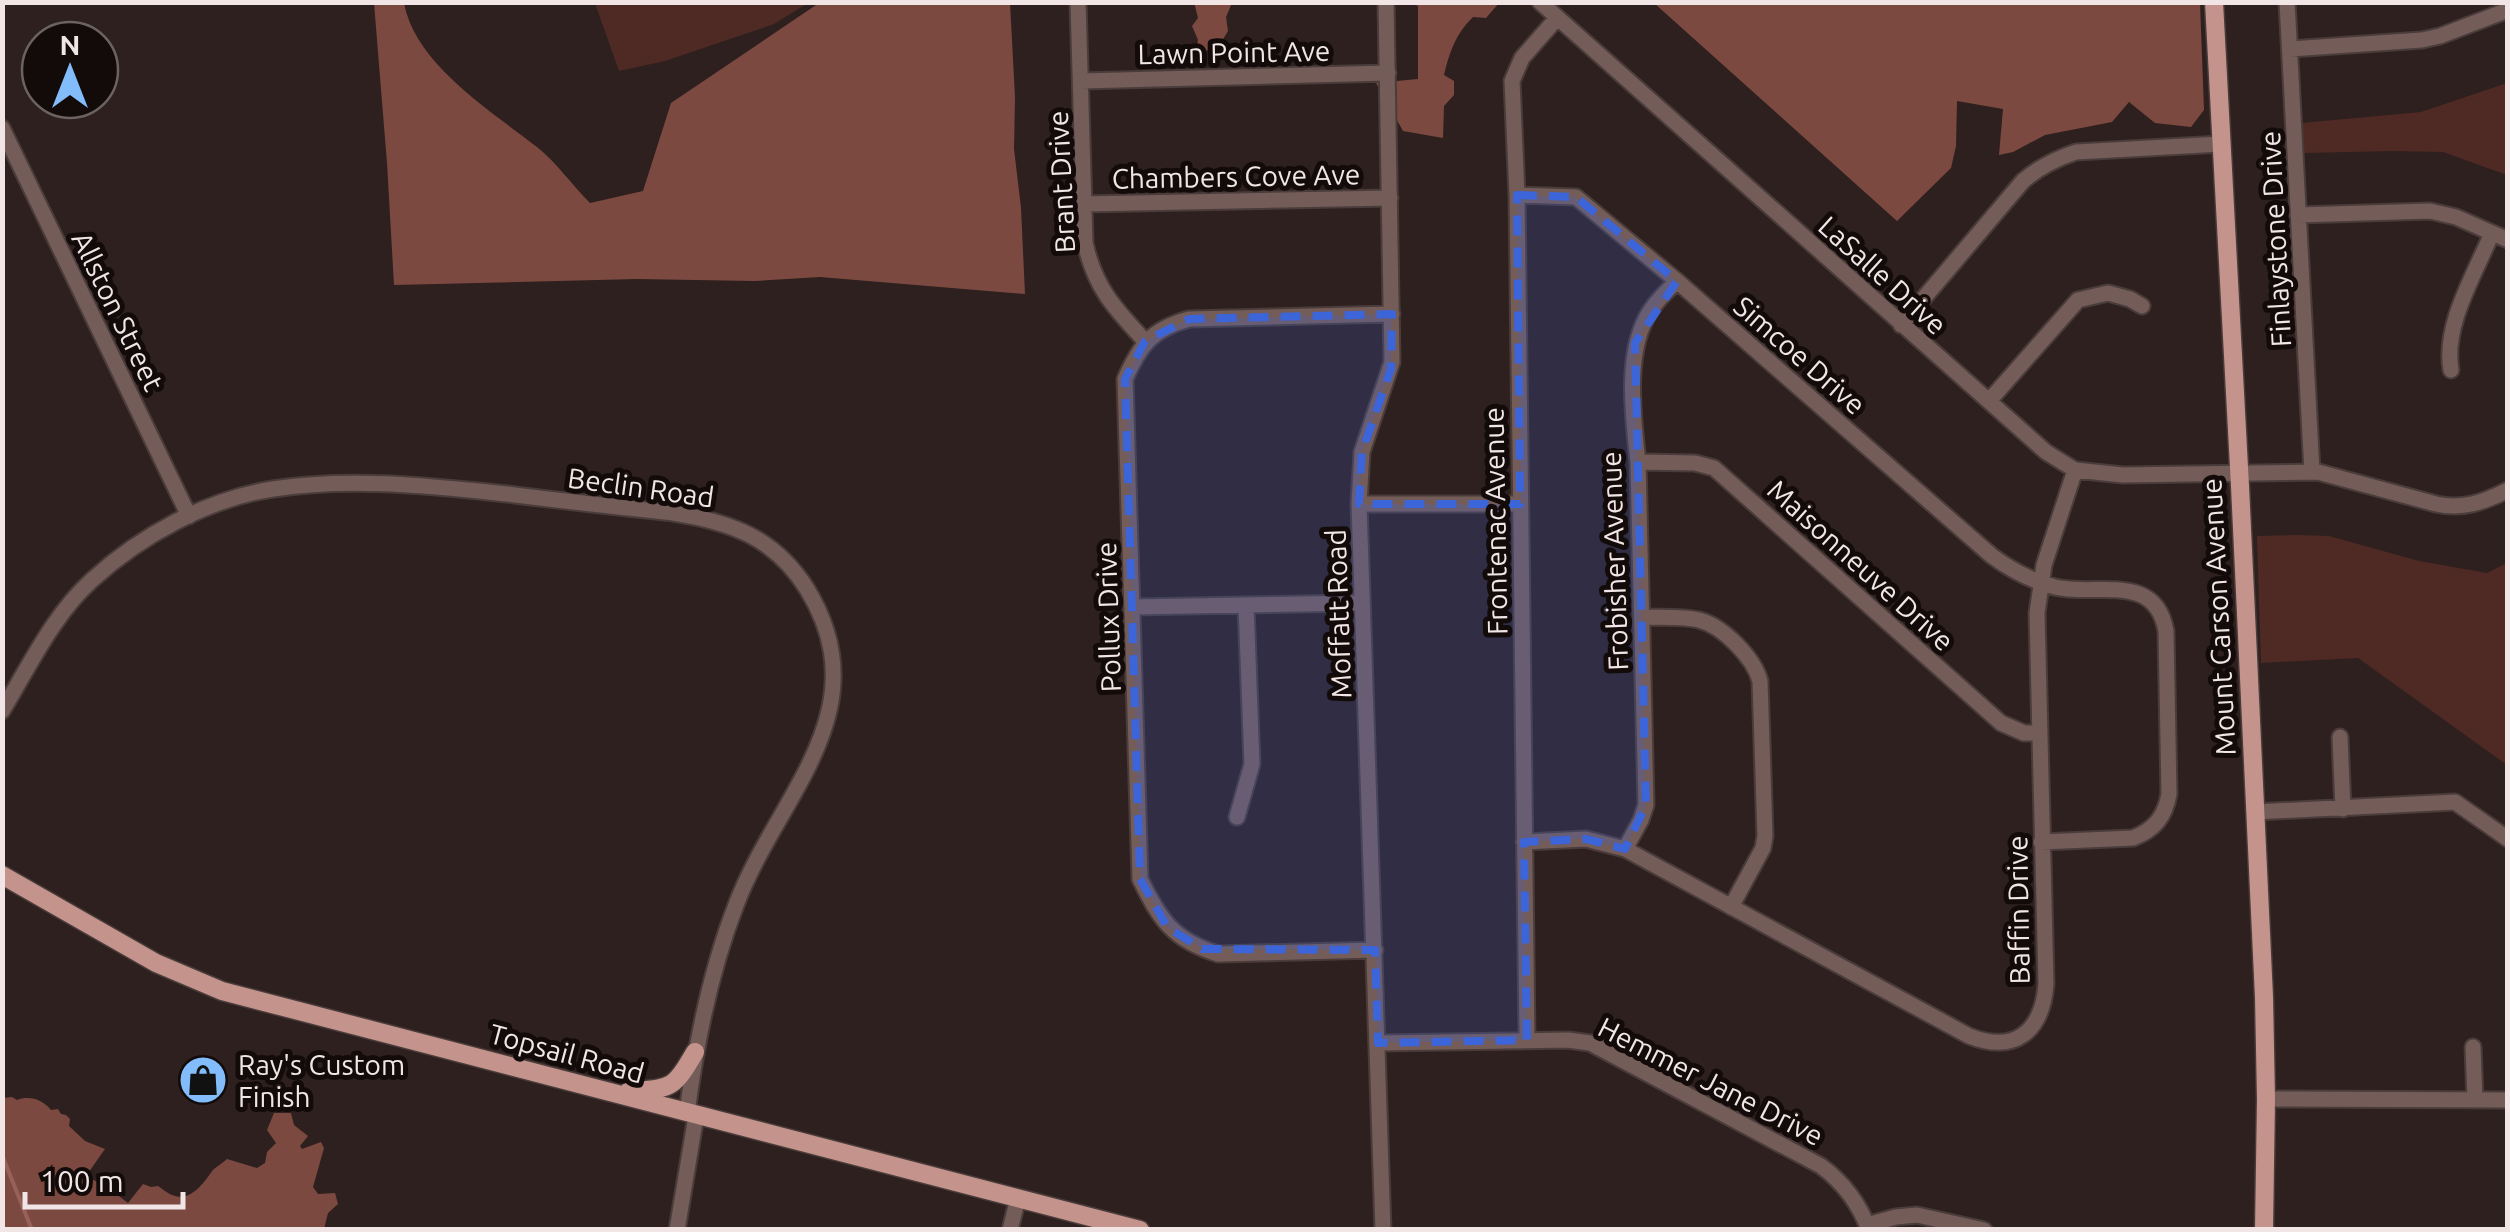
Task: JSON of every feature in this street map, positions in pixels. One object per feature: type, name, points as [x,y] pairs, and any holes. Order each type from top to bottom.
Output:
[{"type":"main road","name":"Mount Carson Avenue","points":[[2214,2],[2264,1014],[2264,1230]]},
{"type":"main road","name":"Topsail Road","points":[[2,875],[156,963],[222,990],[1140,1230]]},
{"type":"main road","points":[[615,1092],[666,1089],[681,1076],[695,1052]]},
{"type":"street","name":"Brant Drive","points":[[1078,2],[1085,243],[1090,268],[1114,308],[1146,341]]},
{"type":"street","name":"Moffatt Road","points":[[1384,1230],[1359,504],[1362,452],[1391,370],[1386,2]]},
{"type":"street","name":"LaSalle Drive","points":[[1540,2],[2046,452],[2075,470],[2136,476],[2312,472],[2444,506],[2480,503],[2508,490]]},
{"type":"street","name":"Finlaystone Drive","points":[[2287,2],[2312,472]]},
{"type":"street","points":[[2290,50],[2422,40],[2508,10]]},
{"type":"street","name":"Frontenac Avenue","points":[[1527,1040],[1517,195],[1512,80],[1522,58],[1557,18]]},
{"type":"street","name":"Lawn Point Ave","points":[[1081,80],[1388,74]]},
{"type":"street","name":"Allston Street","points":[[2,128],[189,516]]},
{"type":"street","points":[[1901,324],[2023,182],[2046,164],[2076,152],[2221,144]]},
{"type":"street","name":"Simcoe Drive","points":[[1517,195],[1576,197],[2006,566],[2040,582],[2073,590],[2139,593],[2159,609],[2166,631],[2170,794],[2167,807],[2155,826],[2133,838],[2042,842]]},
{"type":"street","name":"Chambers Cove Ave","points":[[1084,204],[1390,198]]},
{"type":"street","points":[[2298,215],[2430,211],[2456,217],[2500,236],[2452,327],[2452,370]]},
{"type":"street","name":"Frobisher Avenue","points":[[1625,849],[1646,805],[1635,343],[1650,311],[1677,280]]},
{"type":"street","points":[[1988,401],[2078,300],[2108,293],[2142,306]]},
{"type":"street","points":[[1146,341],[1168,324],[1189,319],[1392,314]]},
{"type":"street","name":"Pollux Drive","points":[[1146,341],[1125,379],[1140,879],[1167,927],[1182,939],[1218,954],[1374,950]]},
{"type":"street","name":"Maisonneuve Drive","points":[[1638,462],[1714,468],[2001,723],[2024,733],[2039,733]]},
{"type":"street","name":"Baffin Drive","points":[[1524,842],[1586,839],[1625,849],[1969,1036],[1997,1044],[2027,1034],[2045,998],[2037,613],[2040,582],[2075,470]]},
{"type":"street","name":"Beclin Road","points":[[2,711],[67,608],[91,580],[137,546],[189,516],[272,489],[356,484],[460,490],[708,518],[742,530],[772,548],[796,572],[814,601],[832,650],[834,695],[819,744],[735,907],[714,972],[695,1052],[677,1230]]},
{"type":"street","points":[[1359,504],[1520,504]]},
{"type":"street","points":[[1133,607],[1361,603]]},
{"type":"street","points":[[1236,817],[1252,764],[1246,604]]},
{"type":"street","points":[[1642,617],[1700,620],[1738,646],[1757,669],[1765,836],[1763,848],[1730,908]]},
{"type":"street","points":[[2340,737],[2343,809]]},
{"type":"street","points":[[2255,812],[2455,802],[2508,839]]},
{"type":"street","name":"Hemmer Jane Drive","points":[[1378,1042],[1590,1043],[1811,1160],[1847,1189],[1868,1228]]},
{"type":"street","points":[[2473,1047],[2475,1100]]},
{"type":"street","points":[[2266,1099],[2508,1100]]},
{"type":"street","points":[[1010,1230],[1018,1198]]},
{"type":"street","points":[[1868,1228],[1896,1217],[1917,1215],[1984,1230]]},
{"type":"highlighted area","points":[[1517,195],[1576,197],[1677,281],[1635,343],[1646,805],[1625,849],[1586,839],[1524,842],[1527,1040],[1378,1043],[1375,950],[1202,949],[1167,927],[1140,879],[1125,379],[1145,341],[1189,319],[1392,314],[1391,369],[1362,452],[1359,504],[1520,504]]},
{"type":"shaded area","points":[[595,2],[808,3],[774,24],[665,61],[619,71]]},
{"type":"shaded area","points":[[1194,2],[1232,3],[1226,17],[1228,31],[1219,46],[1195,55],[1198,40],[1192,26],[1198,18]]},
{"type":"shaded area","points":[[374,3],[404,3],[411,25],[439,66],[544,153],[590,203],[643,191],[671,103],[819,3],[1010,3],[1014,149],[1025,294],[820,277],[394,285]]},
{"type":"shaded area","points":[[1412,3],[1499,3],[1486,18],[1473,17],[1451,51],[1444,75],[1454,81],[1454,95],[1444,106],[1443,138],[1403,131],[1376,83],[1418,79],[1418,6]]},
{"type":"shaded area","points":[[1654,3],[2200,3],[2204,110],[2191,127],[2155,123],[2129,102],[2112,122],[2045,135],[1999,155],[2003,109],[1957,101],[1956,146],[1951,168],[1897,221]]},
{"type":"shaded area","points":[[2507,83],[2507,175],[2443,152],[2304,153],[2302,123],[2421,112]]},
{"type":"shaded area","points":[[2257,536],[2329,536],[2419,561],[2487,573],[2507,563],[2507,765],[2358,658],[2261,663]]},
{"type":"shaded area","points":[[3,1098],[36,1099],[51,1110],[58,1109],[85,1141],[105,1149],[86,1176],[128,1203],[143,1184],[158,1186],[179,1197],[191,1194],[227,1159],[257,1168],[265,1163],[267,1152],[276,1143],[267,1130],[274,1113],[291,1113],[294,1125],[308,1136],[300,1146],[302,1149],[321,1142],[324,1148],[313,1187],[318,1194],[335,1193],[338,1204],[328,1213],[324,1229],[3,1229]]},
{"type":"waterway","points":[[2,1155],[32,1230]]},
{"type":"place","name":"Ray's Custom Finish","points":[[203,1080]]}]
